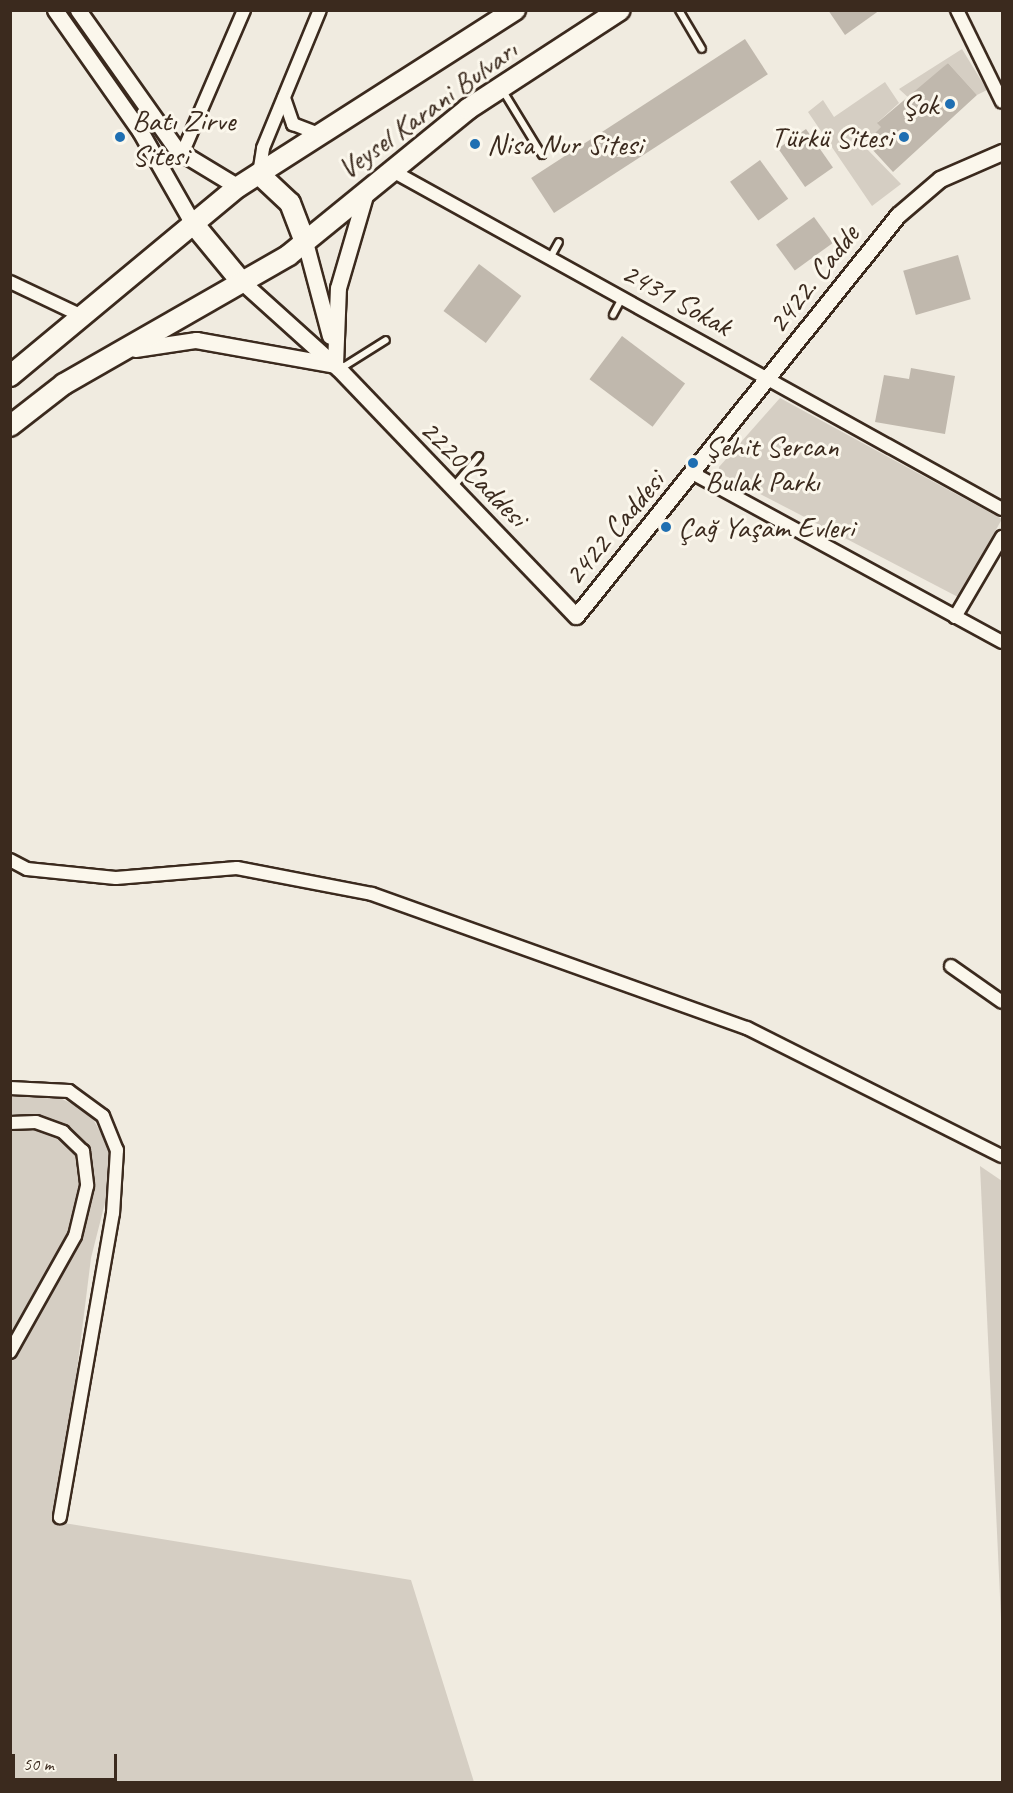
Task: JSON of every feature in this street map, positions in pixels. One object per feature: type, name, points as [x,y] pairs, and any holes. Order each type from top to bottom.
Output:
[{"type":"main road","name":"Veysel Karani Bulvarı","points":[[10,376],[192,222],[238,187],[515,10]]},
{"type":"main road","name":"Veysel Karani Bulvarı","points":[[10,426],[64,384],[240,280],[267,269],[305,242],[389,169],[501,87],[620,10]]},
{"type":"main road","points":[[260,174],[290,203],[305,242]]},
{"type":"main road","points":[[192,222],[240,280]]},
{"type":"street","points":[[55,10],[140,131],[192,222]]},
{"type":"street","points":[[78,10],[131,92],[182,154],[238,187]]},
{"type":"street","points":[[182,154],[244,10]]},
{"type":"street","points":[[260,174],[285,90],[320,10]]},
{"type":"street","points":[[957,10],[1002,102]]},
{"type":"street","points":[[285,90],[284,105],[293,124],[323,134]]},
{"type":"street","name":"2422. Cadde","points":[[694,474],[917,195],[967,164],[1002,152]]},
{"type":"street","name":"2431 Sokak","points":[[389,169],[1002,509]]},
{"type":"street","points":[[113,356],[165,340],[196,340],[337,367],[339,288],[368,186]]},
{"type":"street","name":"2220 Caddesi","points":[[305,242],[337,367]]},
{"type":"street","name":"2220 Caddesi","points":[[240,280],[337,367],[576,616]]},
{"type":"street","points":[[10,282],[82,316]]},
{"type":"street","points":[[694,474],[1002,642]]},
{"type":"street","name":"2422 Caddesi","points":[[576,616],[694,474]]},
{"type":"street","points":[[955,617],[1002,537]]},
{"type":"street","points":[[10,860],[27,869],[116,878],[237,868],[372,894],[747,1028],[1002,1156]]},
{"type":"street","points":[[951,966],[1002,1002]]},
{"type":"street","points":[[10,1088],[69,1091],[103,1116],[117,1150],[113,1214],[60,1517]]},
{"type":"street","points":[[10,1123],[36,1122],[63,1132],[84,1151],[87,1186],[75,1236],[10,1352]]},
{"type":"lane","points":[[679,10],[702,49]]},
{"type":"lane","points":[[501,87],[542,155]]},
{"type":"lane","points":[[550,258],[559,242]]},
{"type":"lane","points":[[613,315],[622,298]]},
{"type":"lane","points":[[337,367],[386,340]]},
{"type":"lane","points":[[452,489],[479,456]]},
{"type":"shaded area","points":[[962,49],[987,90],[977,95],[948,63],[911,100],[899,89]]},
{"type":"shaded area","points":[[885,82],[899,103],[878,122],[882,127],[874,134],[878,139],[867,149],[901,184],[872,206],[808,112],[823,100],[834,117]]},
{"type":"shaded area","points":[[780,398],[1002,519],[958,597],[720,473],[719,467]]},
{"type":"shaded area","points":[[28,1092],[58,1097],[89,1112],[109,1147],[109,1187],[91,1258],[58,1522],[411,1580],[474,1782],[11,1782],[10,1094]]},
{"type":"shaded area","points":[[980,1166],[1002,1181],[1002,1640]]},
{"type":"building","points":[[828,10],[880,10],[845,35]]},
{"type":"building","points":[[745,39],[768,74],[554,213],[531,178]]},
{"type":"building","points":[[948,63],[977,95],[893,172],[871,148],[880,140],[874,134],[881,127],[877,123]]},
{"type":"building","points":[[806,129],[833,168],[805,187],[778,149]]},
{"type":"building","points":[[760,160],[788,199],[758,221],[730,182]]},
{"type":"building","points":[[814,217],[833,243],[795,271],[776,245]]},
{"type":"building","points":[[958,255],[971,299],[916,315],[903,271]]},
{"type":"building","points":[[479,264],[521,296],[486,343],[443,311]]},
{"type":"building","points":[[622,336],[685,384],[653,427],[590,379]]},
{"type":"building","points":[[911,368],[955,376],[945,434],[875,422],[884,375],[909,379]]},
{"type":"place","name":"Şok","points":[[950,104]]},
{"type":"place","name":"Batı Zirve Sitesi","points":[[120,137]]},
{"type":"place","name":"Türkü Sitesi","points":[[904,137]]},
{"type":"place","name":"Nisa Nur Sitesi","points":[[475,144]]},
{"type":"place","name":"Şehit Sercan Bulak Parkı","points":[[693,463]]},
{"type":"place","name":"Çağ Yaşam Evleri","points":[[666,527]]}]
